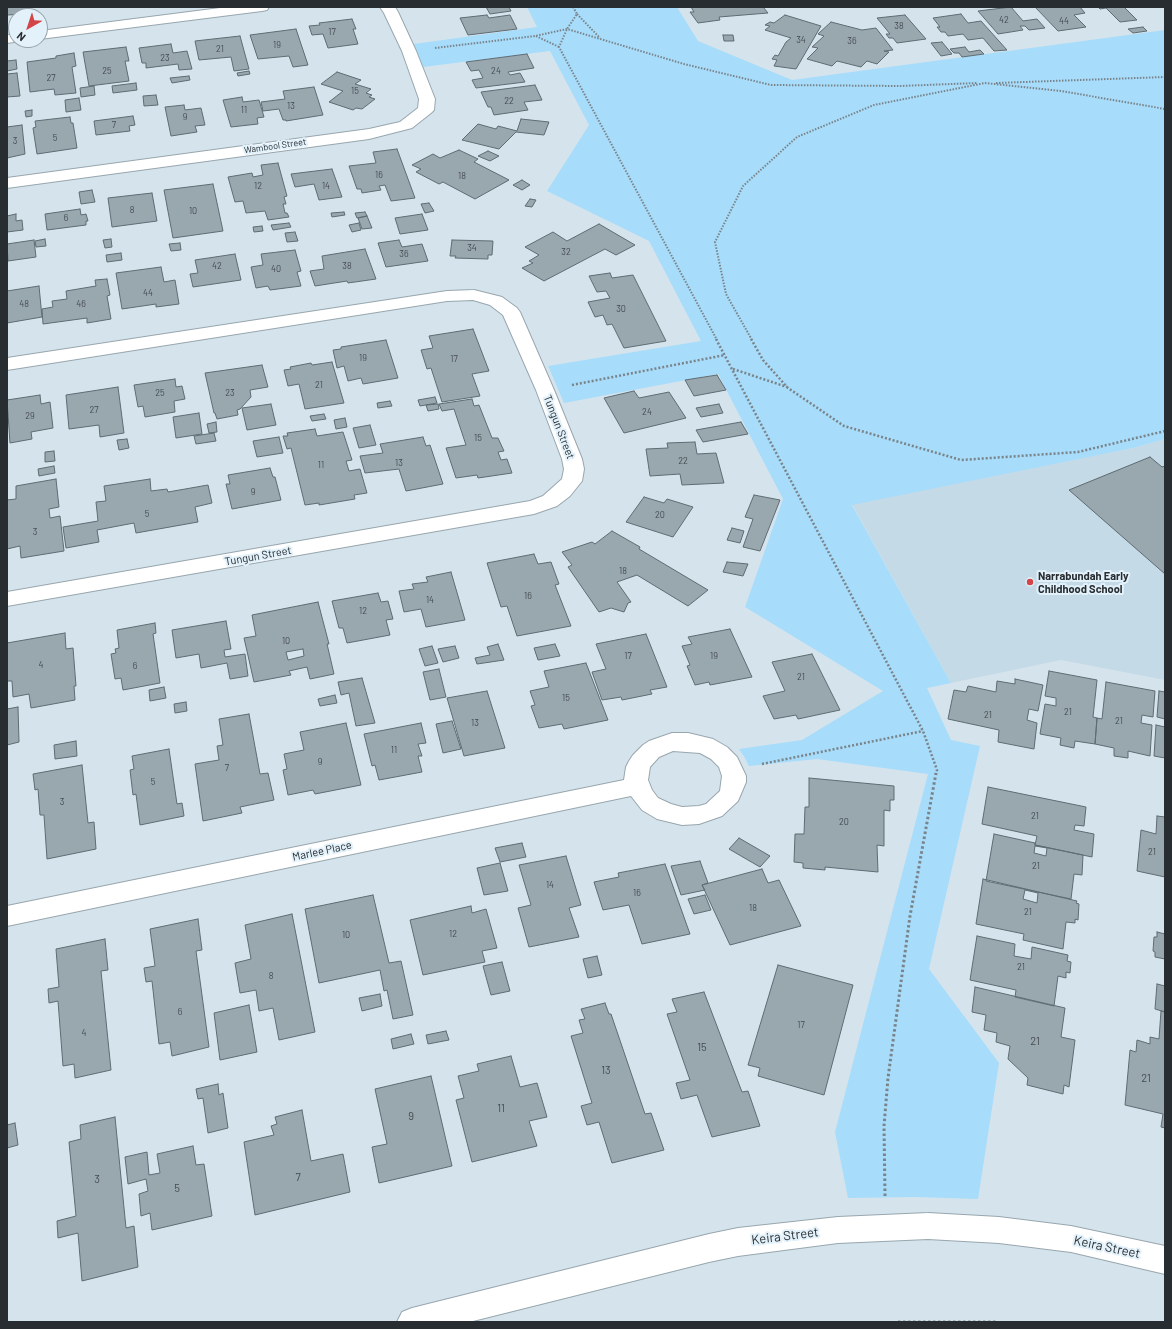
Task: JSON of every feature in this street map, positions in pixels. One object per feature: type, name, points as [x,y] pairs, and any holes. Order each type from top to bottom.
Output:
[{"type":"street","points":[[48,34],[262,7]]},
{"type":"street","name":"Wambool Street","points":[[7,183],[368,134],[406,125],[426,110],[427,99],[409,51],[391,12],[387,7]]},
{"type":"street","name":"Tungun Street","points":[[7,364],[447,296],[474,295],[496,301],[511,312],[545,390],[572,459],[574,469],[572,481],[557,496],[542,504],[509,512],[7,599]]},
{"type":"street","points":[[672,742],[697,743],[712,749],[724,758],[732,770],[734,782],[730,795],[726,801],[714,810],[699,815],[682,816],[665,812],[650,804],[641,793],[638,786],[637,774],[641,761],[657,747],[672,742]]},
{"type":"street","name":"Marlee Place","points":[[7,916],[638,786]]},
{"type":"street","name":"Keira Street","points":[[412,1322],[686,1253],[738,1242],[814,1232],[886,1227],[949,1226],[1021,1232],[1071,1239],[1165,1260]]},
{"type":"path","points":[[573,7],[577,14],[600,39]]},
{"type":"path","points":[[559,47],[567,29],[577,14]]},
{"type":"path","points":[[409,51],[535,36],[567,29],[684,64],[771,84],[900,86],[1165,77]]},
{"type":"path","points":[[535,36],[559,47],[725,355],[923,731],[937,770],[910,916],[888,1078],[884,1126],[886,1227]]},
{"type":"path","points":[[1165,109],[1061,91],[985,83],[874,105],[797,136],[743,186],[715,242],[726,294],[763,360],[788,388],[844,426],[960,460],[1078,452],[1165,431]]},
{"type":"path","points":[[545,390],[725,355]]},
{"type":"path","points":[[732,369],[788,388]]},
{"type":"path","points":[[732,770],[923,731]]},
{"type":"path","points":[[898,1322],[998,1322]]},
{"type":"shaded area","points":[[527,7],[677,7],[698,41],[792,80],[1165,30],[1165,439],[1133,448],[852,505],[951,683],[927,688],[951,740],[980,746],[929,969],[999,1063],[978,1199],[915,1197],[848,1198],[835,1132],[928,774],[817,759],[749,766],[739,749],[802,740],[883,691],[745,607],[783,499],[718,374],[564,403],[548,366],[701,341],[649,241],[547,191],[589,125],[550,51],[423,67],[414,44],[537,27]]},
{"type":"shaded area","name":"Narrabundah Early Childhood School","points":[[1165,439],[1165,680],[1061,660],[951,683],[852,504],[1133,448]]},
{"type":"building","points":[[7,7],[27,7],[8,8],[7,15]]},
{"type":"building","points":[[486,7],[509,7],[511,11],[490,14]]},
{"type":"building","points":[[691,7],[763,7],[768,13],[719,17],[720,20],[698,23],[690,12],[694,12]]},
{"type":"building","points":[[1011,7],[1023,21],[1037,19],[1045,28],[1029,30],[1025,26],[1020,26],[1023,30],[998,34],[978,11]]},
{"type":"building","points":[[1035,7],[1080,7],[1085,13],[1074,15],[1086,27],[1058,31]]},
{"type":"building","points":[[1098,7],[1124,7],[1137,20],[1120,22],[1106,8],[1100,9]]},
{"type":"building","points":[[961,14],[968,23],[981,21],[1007,50],[994,51],[983,38],[968,40],[963,34],[948,36],[945,32],[941,32],[937,27],[940,27],[933,18]]},
{"type":"building","points":[[487,15],[489,18],[510,15],[517,29],[468,35],[460,18]]},
{"type":"building","points":[[785,15],[821,26],[796,69],[774,66],[777,60],[772,59],[775,55],[778,56],[786,42],[791,38],[765,30],[770,26],[765,25],[770,22],[774,23]]},
{"type":"building","points":[[905,15],[926,39],[897,43],[893,38],[889,38],[886,34],[890,34],[877,18]]},
{"type":"building","points":[[352,19],[356,29],[353,29],[358,44],[328,48],[323,34],[312,35],[309,26],[320,25],[319,23]]},
{"type":"building","points":[[831,22],[862,30],[876,28],[893,50],[884,51],[889,52],[877,64],[867,61],[861,67],[837,61],[832,66],[807,59],[818,48],[812,47],[824,36],[818,34]]},
{"type":"building","points":[[1143,27],[1147,31],[1133,33],[1128,29]]},
{"type":"building","points":[[296,29],[308,65],[293,67],[289,56],[258,59],[250,35]]},
{"type":"building","points":[[723,35],[733,35],[734,41],[724,41]]},
{"type":"building","points":[[240,36],[249,69],[234,71],[231,57],[199,60],[195,41]]},
{"type":"building","points":[[942,42],[952,54],[941,56],[931,43]]},
{"type":"building","points":[[171,44],[173,53],[187,51],[192,69],[179,70],[178,64],[146,68],[146,63],[142,63],[139,48]]},
{"type":"building","points":[[126,47],[129,61],[125,61],[129,81],[89,86],[83,52]]},
{"type":"building","points":[[965,47],[969,52],[980,50],[984,54],[962,57],[959,53],[954,53],[950,49]]},
{"type":"building","points":[[74,53],[76,66],[72,67],[76,93],[55,95],[54,89],[30,92],[27,62],[56,58],[56,56]]},
{"type":"building","points":[[527,54],[534,68],[508,72],[510,75],[520,73],[525,82],[476,88],[472,80],[483,78],[479,70],[471,71],[466,62]]},
{"type":"building","points":[[16,60],[17,69],[7,71],[7,61]]},
{"type":"building","points":[[249,71],[250,74],[238,76],[237,73]]},
{"type":"building","points":[[337,72],[361,80],[355,84],[371,89],[366,93],[372,95],[369,97],[375,99],[362,109],[356,108],[353,110],[329,102],[343,91],[321,84]]},
{"type":"building","points":[[17,73],[20,96],[7,97],[7,74]]},
{"type":"building","points":[[189,76],[190,80],[172,83],[170,78]]},
{"type":"building","points":[[136,83],[137,90],[113,93],[112,86]]},
{"type":"building","points":[[535,85],[542,100],[524,102],[528,110],[494,115],[491,107],[488,107],[481,92]]},
{"type":"building","points":[[94,86],[95,95],[81,97],[80,88]]},
{"type":"building","points":[[314,87],[323,115],[286,121],[283,120],[279,109],[263,111],[261,102],[285,99],[283,91]]},
{"type":"building","points":[[156,95],[158,105],[144,106],[143,96]]},
{"type":"building","points":[[242,97],[243,102],[259,100],[264,117],[257,118],[258,124],[231,127],[223,100]]},
{"type":"building","points":[[79,98],[81,110],[66,112],[65,100]]},
{"type":"building","points":[[184,105],[185,110],[201,108],[205,125],[195,126],[197,132],[171,136],[165,107]]},
{"type":"building","points":[[32,110],[32,116],[26,117],[25,111]]},
{"type":"building","points":[[133,116],[135,125],[129,126],[130,131],[96,135],[94,121]]},
{"type":"building","points":[[70,117],[71,123],[73,123],[77,148],[37,154],[33,128],[36,127],[35,121]]},
{"type":"building","points":[[521,119],[549,122],[544,135],[516,132],[499,149],[462,140],[478,124],[496,129],[498,126],[517,131]]},
{"type":"building","points":[[22,125],[25,154],[7,158],[7,127]]},
{"type":"building","points":[[397,149],[415,198],[391,201],[385,185],[379,186],[381,190],[362,193],[361,189],[357,189],[349,166],[376,163],[373,152]]},
{"type":"building","points":[[459,150],[478,159],[474,162],[509,180],[475,199],[443,182],[439,184],[416,172],[421,169],[412,165],[433,154],[440,158]]},
{"type":"building","points":[[488,151],[499,156],[490,161],[478,156]]},
{"type":"building","points":[[278,163],[287,196],[284,197],[286,204],[283,204],[285,213],[287,213],[289,217],[268,220],[265,211],[246,213],[243,201],[235,202],[228,177],[252,173],[253,177],[263,175],[261,165]]},
{"type":"building","points":[[332,169],[342,197],[319,200],[314,184],[295,187],[291,174]]},
{"type":"building","points":[[522,180],[530,185],[522,190],[513,185]]},
{"type":"building","points":[[213,184],[223,231],[173,238],[164,190]]},
{"type":"building","points":[[92,190],[95,202],[81,204],[79,192]]},
{"type":"building","points":[[152,193],[157,221],[112,227],[108,198]]},
{"type":"building","points":[[530,199],[536,200],[532,207],[525,206]]},
{"type":"building","points":[[429,203],[434,211],[425,213],[421,204]]},
{"type":"building","points":[[80,209],[81,215],[86,214],[88,221],[86,221],[86,225],[47,230],[45,214]]},
{"type":"building","points":[[344,212],[345,215],[332,217],[331,213]]},
{"type":"building","points":[[365,212],[367,216],[357,218],[355,213]]},
{"type":"building","points":[[16,214],[16,221],[22,220],[23,230],[7,232],[7,216]]},
{"type":"building","points":[[422,214],[428,230],[400,234],[395,218]]},
{"type":"building","points":[[367,216],[372,228],[362,229],[358,218]]},
{"type":"building","points":[[289,223],[291,227],[273,230],[271,225]]},
{"type":"building","points":[[359,223],[361,230],[352,232],[349,225]]},
{"type":"building","points":[[599,224],[635,245],[616,255],[605,249],[544,281],[522,268],[533,263],[529,261],[539,255],[525,247],[553,232],[567,241]]},
{"type":"building","points":[[262,226],[263,231],[254,232],[253,227]]},
{"type":"building","points":[[295,232],[298,241],[287,242],[285,233]]},
{"type":"building","points":[[45,239],[46,246],[36,247],[35,241]]},
{"type":"building","points":[[111,239],[112,247],[105,248],[103,240]]},
{"type":"building","points":[[34,240],[36,257],[8,261],[7,244]]},
{"type":"building","points":[[399,240],[402,247],[422,244],[428,261],[386,267],[378,243]]},
{"type":"building","points":[[452,240],[493,241],[492,255],[488,255],[488,259],[455,258],[456,256],[450,256]]},
{"type":"building","points":[[180,243],[181,250],[171,251],[169,244]]},
{"type":"building","points":[[365,249],[376,279],[348,283],[347,281],[315,286],[310,271],[324,269],[322,256]]},
{"type":"building","points":[[295,250],[301,271],[297,272],[301,286],[270,290],[268,286],[256,288],[251,267],[263,265],[261,254]]},
{"type":"building","points":[[121,253],[122,260],[107,262],[106,255]]},
{"type":"building","points":[[235,254],[241,280],[193,287],[190,274],[198,273],[195,260]]},
{"type":"building","points":[[161,267],[164,282],[175,280],[179,304],[156,307],[156,304],[122,309],[116,273]]},
{"type":"building","points":[[610,273],[612,278],[633,275],[666,341],[624,348],[612,324],[607,325],[603,315],[595,317],[588,302],[610,298],[606,291],[597,292],[589,276]]},
{"type":"building","points":[[107,279],[110,295],[107,296],[111,319],[87,323],[87,318],[43,324],[42,309],[53,307],[52,301],[67,299],[66,291],[96,286],[95,280]]},
{"type":"building","points":[[39,286],[42,317],[7,323],[7,291]]},
{"type":"building","points":[[473,329],[489,371],[472,374],[480,396],[442,402],[431,368],[427,369],[421,350],[433,348],[429,336]]},
{"type":"building","points":[[386,340],[398,378],[363,384],[361,378],[348,381],[344,366],[337,368],[333,350],[341,349],[341,347]]},
{"type":"building","points":[[332,362],[344,403],[305,409],[299,384],[288,386],[284,370],[291,369],[290,367],[311,363],[312,365]]},
{"type":"building","points":[[262,365],[268,387],[250,390],[251,397],[240,409],[237,410],[238,415],[217,419],[214,413],[205,373]]},
{"type":"building","points":[[717,375],[726,390],[694,396],[685,380]]},
{"type":"building","points":[[175,379],[176,387],[182,386],[185,399],[174,401],[175,412],[145,417],[143,406],[138,407],[134,385]]},
{"type":"building","points":[[118,387],[124,433],[100,437],[99,425],[69,429],[66,395]]},
{"type":"building","points":[[634,391],[639,398],[669,392],[686,418],[624,433],[604,398]]},
{"type":"building","points":[[40,395],[41,404],[50,402],[53,428],[31,432],[32,439],[10,443],[7,400]]},
{"type":"building","points":[[435,397],[437,403],[420,406],[418,400]]},
{"type":"building","points":[[472,399],[474,406],[479,405],[492,438],[498,438],[504,451],[498,452],[501,460],[507,459],[512,473],[478,478],[477,475],[456,478],[446,448],[466,445],[454,409],[442,411],[439,404]]},
{"type":"building","points":[[390,401],[392,406],[378,408],[377,403]]},
{"type":"building","points":[[271,404],[276,425],[247,430],[242,408]]},
{"type":"building","points":[[438,404],[439,409],[428,411],[426,405]]},
{"type":"building","points":[[719,404],[723,413],[701,417],[696,408]]},
{"type":"building","points":[[199,413],[202,434],[176,438],[173,417]]},
{"type":"building","points":[[324,414],[326,419],[312,421],[310,416]]},
{"type":"building","points":[[345,418],[347,427],[336,429],[334,420]]},
{"type":"building","points":[[216,422],[217,432],[209,433],[207,424]]},
{"type":"building","points":[[741,422],[748,434],[703,442],[696,430]]},
{"type":"building","points":[[370,425],[376,445],[359,448],[353,428]]},
{"type":"building","points":[[315,429],[317,436],[343,432],[352,460],[346,461],[349,471],[360,469],[367,493],[354,495],[355,499],[319,505],[319,503],[305,505],[291,448],[287,449],[283,436],[288,436],[287,433]]},
{"type":"building","points":[[214,433],[216,441],[196,444],[194,436]]},
{"type":"building","points":[[279,437],[283,453],[257,457],[253,441]]},
{"type":"building","points":[[423,437],[426,446],[430,445],[443,484],[406,491],[399,469],[365,473],[360,456],[383,453],[380,444]]},
{"type":"building","points":[[127,439],[129,448],[119,450],[117,440]]},
{"type":"building","points":[[695,442],[697,454],[716,453],[724,483],[682,485],[680,474],[650,476],[646,449],[668,448],[667,443]]},
{"type":"building","points":[[54,451],[55,461],[45,462],[45,452]]},
{"type":"building","name":"Narrabundah Early Childhood School","points":[[1150,457],[1162,467],[1165,466],[1165,574],[1069,490]]},
{"type":"building","points":[[54,466],[55,473],[39,476],[38,469]]},
{"type":"building","points":[[270,468],[273,477],[275,477],[281,500],[232,509],[226,484],[230,484],[228,475]]},
{"type":"building","points":[[56,479],[59,507],[49,509],[50,518],[60,516],[64,551],[21,558],[20,546],[7,549],[7,500],[16,499],[16,486]]},
{"type":"building","points":[[150,479],[151,491],[167,489],[168,492],[208,485],[212,503],[195,507],[198,522],[136,533],[134,523],[97,530],[99,542],[66,548],[63,527],[98,521],[96,502],[106,501],[104,486]]},
{"type":"building","points":[[754,495],[780,500],[760,551],[743,547],[753,519],[745,517]]},
{"type":"building","points":[[644,497],[664,503],[667,499],[693,507],[673,537],[626,522]]},
{"type":"building","points":[[732,528],[744,531],[740,543],[727,540]]},
{"type":"building","points":[[612,531],[708,590],[688,606],[637,575],[617,582],[631,602],[628,603],[624,612],[611,608],[599,612],[568,567],[572,565],[562,552],[592,542],[595,544]]},
{"type":"building","points":[[534,554],[538,564],[551,562],[559,584],[555,585],[571,626],[517,636],[507,606],[501,607],[487,563]]},
{"type":"building","points":[[727,562],[748,564],[743,576],[723,572]]},
{"type":"building","points":[[451,572],[465,620],[426,627],[421,609],[404,612],[399,591],[414,589],[412,584],[428,582],[426,577]]},
{"type":"building","points":[[378,593],[381,602],[388,601],[393,619],[386,620],[390,635],[347,643],[343,628],[339,628],[332,601]]},
{"type":"building","points":[[318,602],[329,644],[327,644],[334,674],[310,679],[307,667],[289,671],[291,675],[254,682],[244,638],[256,636],[252,615]],"holes":[[[303,649],[304,656],[288,660],[286,652]]]},
{"type":"building","points":[[226,621],[231,649],[224,650],[225,657],[245,654],[248,676],[230,679],[227,663],[201,668],[199,654],[176,658],[172,630]]},
{"type":"building","points":[[155,623],[156,633],[153,634],[160,683],[123,690],[121,678],[115,679],[111,654],[116,653],[115,649],[119,648],[117,630]]},
{"type":"building","points":[[730,629],[752,677],[710,685],[709,682],[695,685],[687,666],[690,665],[682,646],[692,644],[688,637]]},
{"type":"building","points":[[65,633],[66,649],[73,648],[76,686],[74,686],[75,700],[31,708],[29,694],[13,697],[12,681],[7,681],[7,643]]},
{"type":"building","points":[[646,634],[667,687],[650,690],[652,694],[622,700],[621,697],[602,700],[592,672],[606,669],[596,644]]},
{"type":"building","points":[[498,644],[504,660],[477,664],[475,658],[490,655],[487,647]]},
{"type":"building","points":[[555,644],[560,656],[538,660],[534,648]]},
{"type":"building","points":[[432,646],[438,663],[425,666],[419,649]]},
{"type":"building","points":[[455,646],[459,658],[443,662],[438,649]]},
{"type":"building","points":[[812,654],[840,710],[798,719],[796,715],[774,719],[763,696],[785,691],[772,662]]},
{"type":"building","points":[[586,663],[608,720],[564,729],[562,724],[539,728],[531,706],[535,705],[530,691],[549,687],[544,671]]},
{"type":"building","points":[[439,669],[446,697],[430,700],[423,672]]},
{"type":"building","points":[[1049,671],[1097,680],[1093,717],[1097,718],[1095,744],[1075,741],[1074,748],[1060,745],[1061,738],[1040,734],[1045,704],[1056,706],[1056,698],[1045,696]]},
{"type":"building","points":[[362,678],[375,723],[356,726],[349,693],[341,695],[338,682]]},
{"type":"building","points":[[1015,679],[1043,685],[1038,711],[1029,709],[1027,720],[1037,723],[1034,749],[998,742],[999,730],[948,719],[954,690],[966,692],[968,686],[996,692],[997,681],[1015,684]]},
{"type":"building","points":[[1106,682],[1155,691],[1153,717],[1142,715],[1141,723],[1152,725],[1150,756],[1128,751],[1128,758],[1114,756],[1114,748],[1095,744],[1097,718],[1102,719]]},
{"type":"building","points":[[164,687],[166,698],[150,701],[149,690]]},
{"type":"building","points":[[487,691],[505,748],[464,756],[447,698]]},
{"type":"building","points":[[1159,691],[1165,692],[1165,719],[1157,717]]},
{"type":"building","points":[[335,695],[337,703],[320,706],[318,699]]},
{"type":"building","points":[[186,702],[187,711],[175,713],[174,704]]},
{"type":"building","points":[[18,707],[19,742],[7,745],[7,709]]},
{"type":"building","points":[[249,714],[260,774],[268,773],[274,800],[240,807],[242,813],[203,821],[195,764],[219,760],[217,746],[223,745],[219,719]]},
{"type":"building","points":[[452,721],[461,749],[443,753],[436,724]]},
{"type":"building","points":[[346,723],[361,785],[315,794],[313,790],[288,795],[283,770],[287,769],[284,754],[304,750],[300,732]]},
{"type":"building","points":[[421,723],[426,743],[418,744],[422,756],[418,756],[422,772],[379,780],[375,765],[372,766],[364,734]]},
{"type":"building","points":[[1156,725],[1165,727],[1165,758],[1154,756]]},
{"type":"building","points":[[76,741],[77,756],[55,759],[54,745]]},
{"type":"building","points":[[169,749],[177,804],[182,803],[184,816],[140,825],[136,794],[133,795],[130,770],[134,769],[132,756]]},
{"type":"building","points":[[82,765],[88,823],[94,822],[96,849],[47,859],[44,815],[40,815],[38,789],[35,790],[33,774]]},
{"type":"building","points":[[809,778],[894,786],[894,800],[890,800],[890,811],[884,810],[884,846],[877,845],[878,872],[825,867],[825,870],[803,868],[803,863],[794,862],[795,834],[804,834],[805,807],[809,807]]},
{"type":"building","points":[[988,787],[1086,807],[1084,826],[1075,825],[1074,830],[1094,834],[1092,857],[1035,845],[1037,836],[982,824]]},
{"type":"building","points":[[1157,816],[1165,817],[1165,877],[1137,871],[1141,830],[1156,834]]},
{"type":"building","points":[[994,834],[1035,843],[1035,845],[1083,855],[1082,875],[1074,874],[1071,899],[986,881]],"holes":[[[1035,846],[1047,848],[1046,856],[1034,853]]]},
{"type":"building","points":[[739,838],[770,856],[760,867],[729,849]]},
{"type":"building","points":[[522,843],[526,857],[500,862],[495,848]]},
{"type":"building","points":[[566,856],[581,905],[569,908],[579,937],[529,947],[518,908],[531,905],[519,865]]},
{"type":"building","points":[[700,861],[708,883],[702,885],[705,890],[681,895],[671,866]]},
{"type":"building","points":[[500,863],[508,891],[484,895],[477,868]]},
{"type":"building","points":[[665,864],[690,934],[642,944],[629,905],[603,910],[594,882],[619,877],[618,873]]},
{"type":"building","points":[[762,869],[768,883],[779,880],[801,926],[730,945],[702,885]]},
{"type":"building","points":[[983,879],[1077,901],[1076,903],[1079,904],[1078,920],[1075,919],[1075,923],[1066,922],[1063,949],[1023,940],[1024,934],[976,924]],"holes":[[[1025,890],[1038,893],[1037,903],[1023,899]]]},
{"type":"building","points":[[373,895],[389,963],[401,961],[413,1015],[393,1019],[387,990],[384,991],[380,970],[319,983],[305,909]]},
{"type":"building","points":[[705,895],[711,910],[694,914],[688,899]]},
{"type":"building","points":[[471,906],[472,913],[486,909],[497,948],[482,951],[485,962],[423,975],[410,920]]},
{"type":"building","points":[[292,914],[315,1032],[279,1040],[273,1008],[259,1011],[256,990],[240,993],[235,963],[251,959],[245,925]]},
{"type":"building","points":[[198,919],[202,950],[196,951],[209,1047],[172,1056],[170,1042],[159,1044],[152,981],[146,982],[144,968],[155,966],[150,929]]},
{"type":"building","points":[[1157,932],[1165,934],[1165,959],[1155,957],[1155,952],[1153,951],[1154,937],[1157,937]]},
{"type":"building","points":[[977,936],[1015,944],[1014,956],[1031,959],[1032,947],[1068,955],[1067,961],[1071,962],[1070,973],[1066,972],[1066,978],[1058,976],[1054,1006],[1015,997],[1016,990],[970,980]]},
{"type":"building","points":[[105,939],[108,970],[101,971],[111,1070],[75,1078],[74,1064],[63,1066],[58,1001],[49,1003],[48,989],[59,987],[56,949]]},
{"type":"building","points":[[597,956],[602,975],[588,978],[583,959]]},
{"type":"building","points":[[502,962],[510,991],[491,995],[483,966]]},
{"type":"building","points":[[778,965],[853,985],[824,1095],[758,1076],[760,1068],[748,1065]]},
{"type":"building","points":[[1157,984],[1165,986],[1165,1012],[1155,1009]]},
{"type":"building","points":[[975,987],[1065,1008],[1061,1037],[1075,1040],[1069,1087],[1064,1085],[1063,1094],[1027,1085],[1028,1078],[1008,1059],[1010,1046],[996,1042],[997,1033],[984,1030],[986,1015],[972,1012]]},
{"type":"building","points":[[704,992],[742,1092],[748,1091],[760,1126],[712,1137],[697,1095],[681,1099],[676,1083],[690,1080],[667,1014],[677,1012],[672,999]]},
{"type":"building","points":[[380,994],[382,1006],[362,1011],[359,998]]},
{"type":"building","points":[[605,1003],[609,1014],[611,1014],[645,1114],[651,1113],[664,1150],[612,1163],[599,1122],[587,1125],[581,1106],[592,1103],[571,1036],[583,1033],[579,1020],[585,1019],[581,1009]]},
{"type":"building","points":[[249,1005],[257,1052],[220,1060],[214,1013]]},
{"type":"building","points":[[1161,1011],[1165,1012],[1165,1128],[1161,1127],[1163,1114],[1125,1105],[1130,1050],[1136,1052],[1137,1040],[1150,1044],[1150,1037],[1159,1039]]},
{"type":"building","points":[[446,1031],[449,1040],[428,1044],[426,1035]]},
{"type":"building","points":[[411,1034],[414,1044],[393,1049],[391,1039]]},
{"type":"building","points":[[511,1056],[520,1087],[537,1083],[547,1117],[529,1121],[537,1146],[472,1162],[456,1100],[464,1098],[458,1076],[479,1071],[477,1064]]},
{"type":"building","points":[[431,1076],[452,1166],[379,1183],[372,1147],[387,1144],[375,1089]]},
{"type":"building","points":[[218,1084],[219,1095],[223,1093],[228,1128],[208,1133],[203,1098],[198,1099],[196,1089]]},
{"type":"building","points":[[302,1110],[311,1161],[343,1154],[350,1192],[255,1215],[244,1142],[274,1135],[271,1126],[277,1124],[275,1117]]},
{"type":"building","points":[[115,1117],[126,1228],[134,1226],[138,1267],[82,1281],[78,1233],[58,1238],[57,1221],[76,1216],[69,1142],[81,1139],[80,1125]]},
{"type":"building","points":[[15,1123],[18,1145],[7,1148],[7,1125]]},
{"type":"building","points":[[193,1146],[196,1165],[204,1164],[212,1216],[152,1230],[150,1213],[141,1216],[139,1194],[148,1191],[146,1179],[128,1184],[125,1157],[147,1152],[149,1175],[160,1173],[157,1154]]},
{"type":"place","name":"Narrabundah Early Childhood School","points":[[1030,582]]}]
